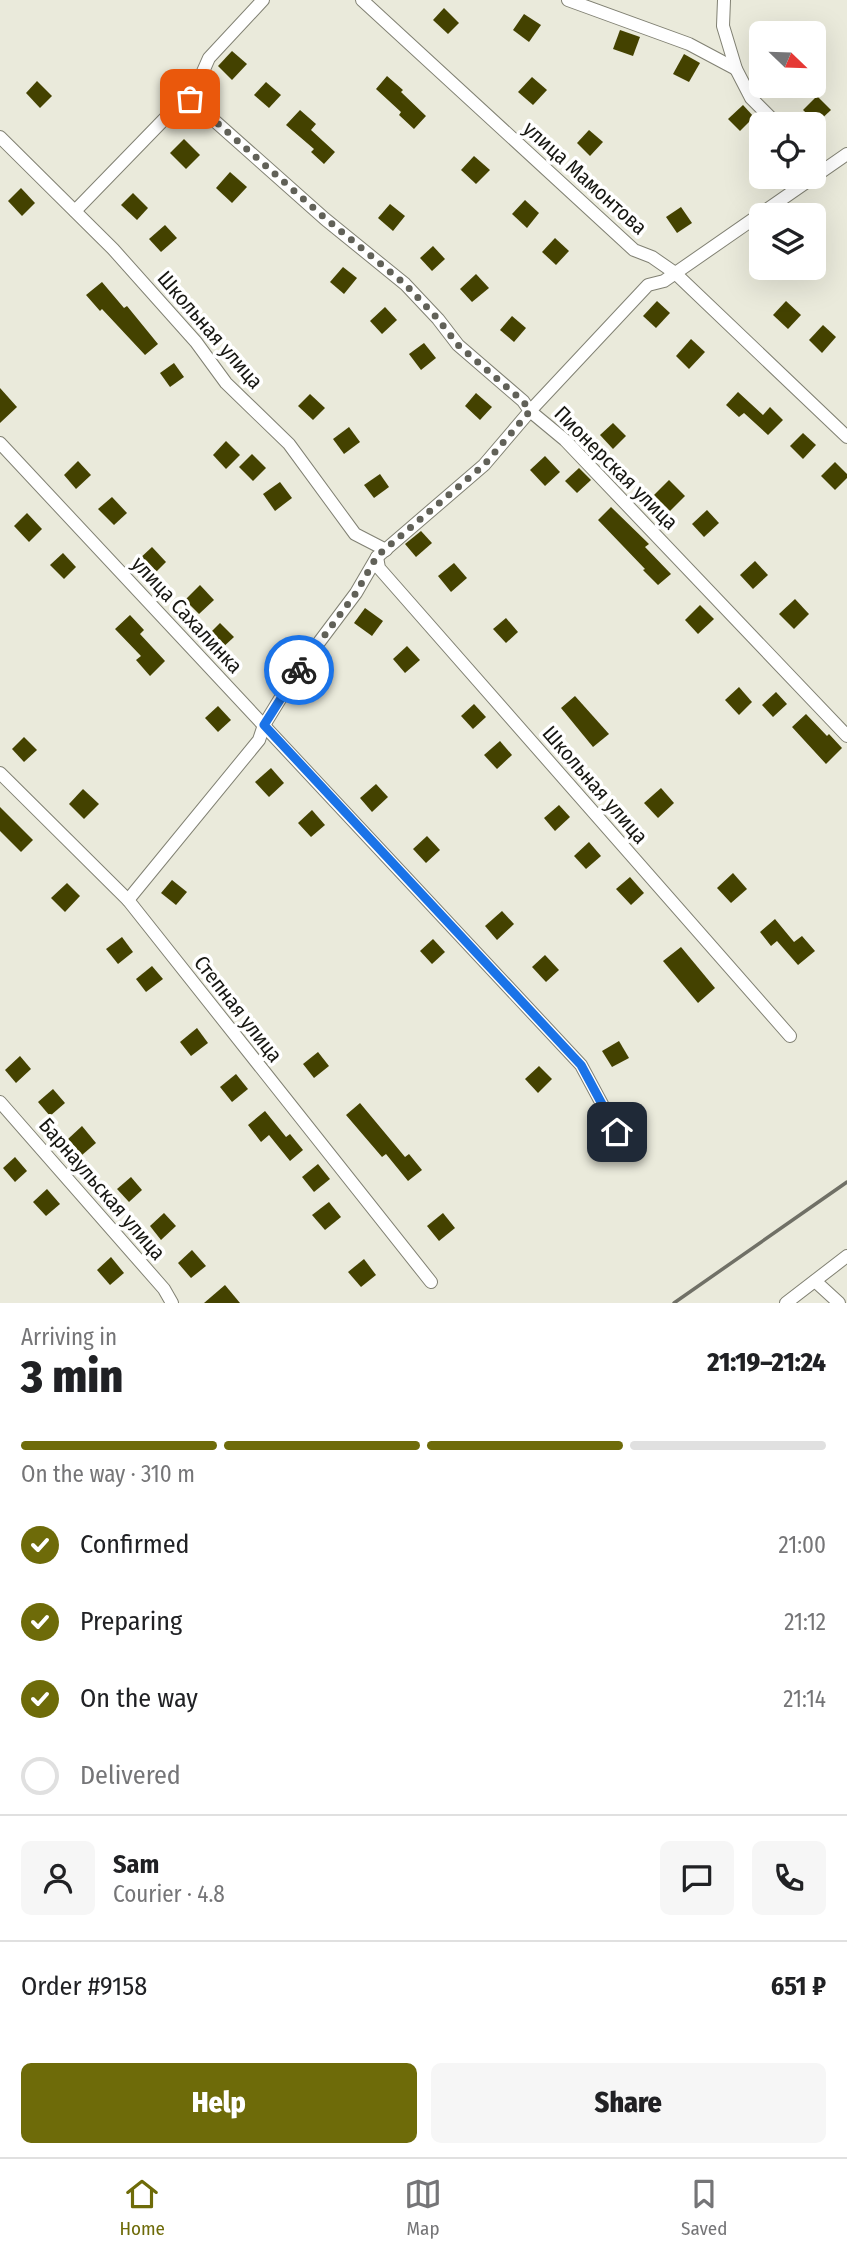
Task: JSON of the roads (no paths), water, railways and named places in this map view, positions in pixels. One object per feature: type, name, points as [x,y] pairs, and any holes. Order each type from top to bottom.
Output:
[{"type":"street","points":[[75,211],[177,106],[190,99],[209,58],[263,0]]},
{"type":"street","name":"улица Мамонтова","points":[[362,0],[634,250],[652,257],[675,273],[847,437]]},
{"type":"street","points":[[568,0],[689,44],[736,69]]},
{"type":"street","points":[[724,0],[723,26],[736,69],[751,97],[765,112]]},
{"type":"street","name":"Пионерская улица","points":[[190,99],[326,219],[405,284],[458,345],[565,440],[847,736]]},
{"type":"street","name":"Школьная улица","points":[[0,137],[113,248],[196,342],[226,383],[289,444],[355,534],[381,553],[379,568],[790,1036]]},
{"type":"street","points":[[826,164],[847,154]]},
{"type":"street","points":[[128,900],[259,740],[264,725],[296,673],[356,593],[381,553],[484,465],[530,411],[648,285],[664,281],[790,189]]},
{"type":"street","name":"улица Сахалинка","points":[[0,443],[581,1065],[617,1132]]},
{"type":"street","name":"Степная улица","points":[[0,772],[128,900],[431,1282]]},
{"type":"street","name":"Барнаульская улица","points":[[0,1102],[164,1289],[172,1303]]},
{"type":"street","points":[[786,1303],[847,1256]]},
{"type":"street","points":[[815,1280],[839,1303]]},
{"type":"railway","points":[[674,1303],[847,1182]]}]
